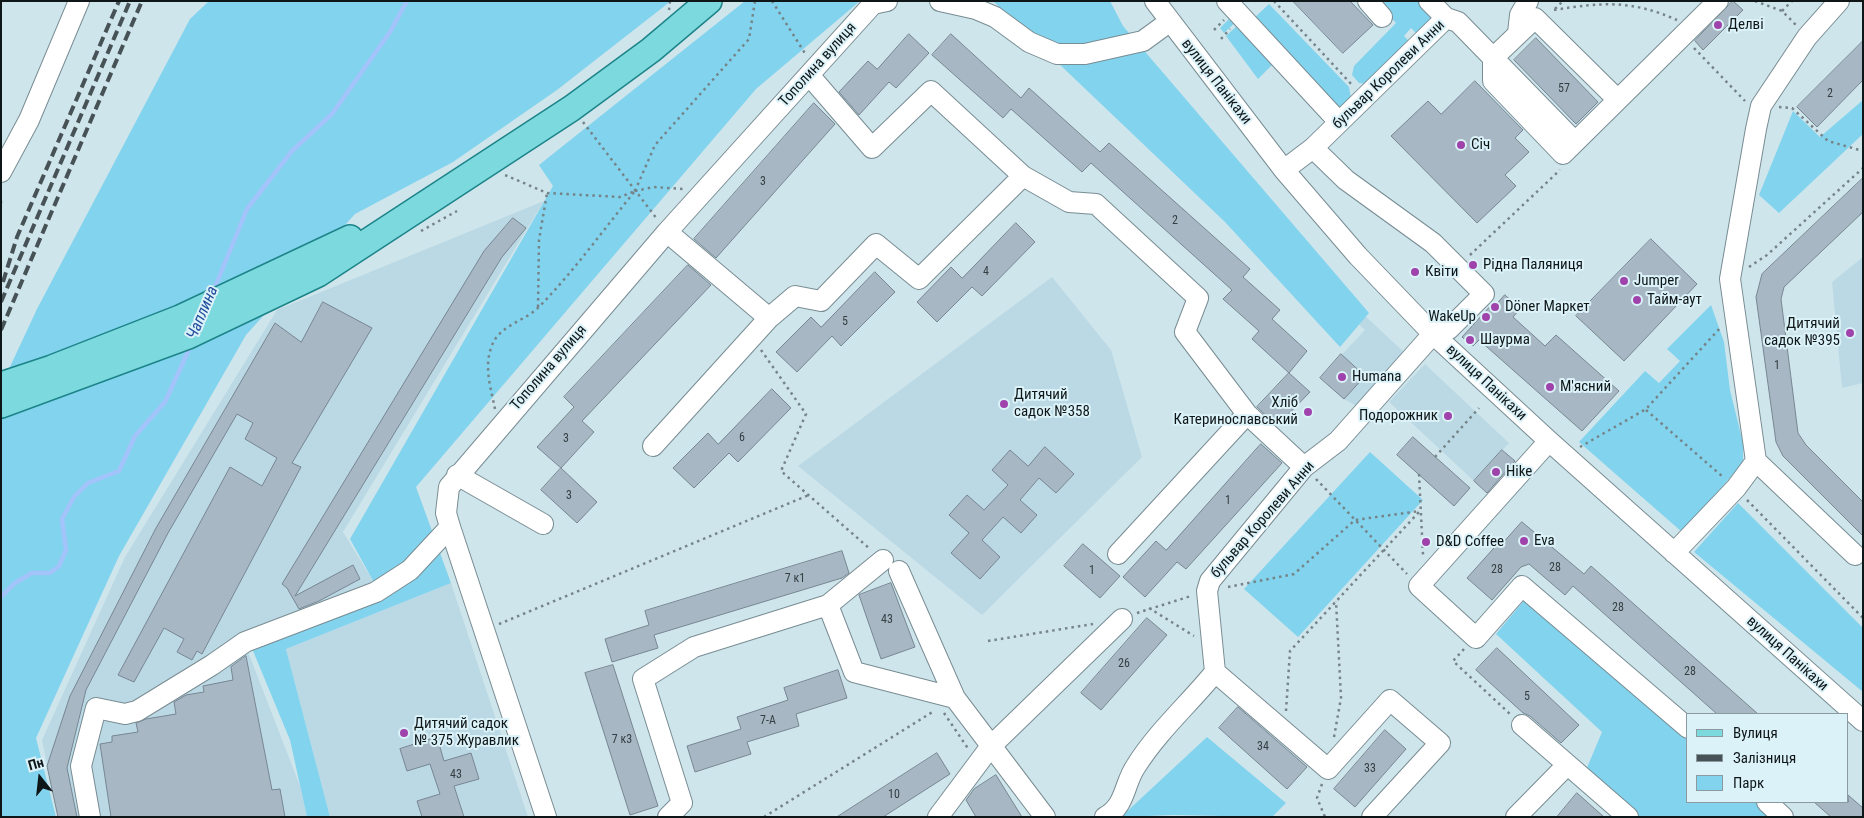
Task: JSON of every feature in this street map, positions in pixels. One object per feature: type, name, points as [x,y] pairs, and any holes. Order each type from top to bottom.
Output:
[{"type":"main road","points":[[1,406],[146,354],[230,318],[407,227],[650,50],[709,1]]},
{"type":"main road","points":[[1,385],[155,329],[353,237],[407,227]]},
{"type":"street","points":[[1,172],[29,120],[79,1]]},
{"type":"street","name":"Тополина вулиця","points":[[546,817],[450,527],[446,500],[449,487],[457,475],[667,232],[873,4],[887,1]]},
{"type":"street","points":[[940,1],[976,9],[995,18],[1029,42],[1058,54],[1085,54],[1143,42],[1169,22]]},
{"type":"street","name":"вулиця Панікахи","points":[[1155,1],[1169,22],[1284,170],[1358,256],[1433,334],[1549,441],[1863,721]]},
{"type":"street","points":[[1227,1],[1339,122]]},
{"type":"street","points":[[1368,1],[1382,17]]},
{"type":"street","points":[[1429,1],[1446,18]]},
{"type":"street","points":[[1518,33],[1520,15],[1528,1]]},
{"type":"street","name":"бульвар Королеви Анни","points":[[1284,170],[1313,148],[1446,18],[1458,22],[1575,142],[1617,99],[1690,35],[1718,1]]},
{"type":"street","points":[[1839,1],[1806,37],[1761,106],[1730,279],[1756,461],[1855,555]]},
{"type":"street","points":[[1493,58],[1535,18],[1617,99]]},
{"type":"street","points":[[812,72],[872,148],[931,91],[1023,176],[1069,202],[1096,204],[1198,298],[1185,332],[1247,414],[1304,467]]},
{"type":"street","name":"бульвар Королеви Анни","points":[[1216,672],[1207,591],[1210,580],[1304,467],[1338,442],[1433,334],[1449,328],[1484,294],[1458,267],[1403,220],[1346,180],[1313,148]]},
{"type":"street","points":[[652,446],[769,318],[796,296],[821,301],[876,244],[919,279],[1023,176]]},
{"type":"street","points":[[667,232],[769,318]]},
{"type":"street","points":[[1118,554],[1247,414]]},
{"type":"street","points":[[1549,441],[1422,582],[1476,638],[1522,586],[1686,726]]},
{"type":"street","points":[[1674,553],[1736,488],[1756,461]]},
{"type":"street","points":[[457,475],[543,524]]},
{"type":"street","points":[[90,817],[81,766],[96,708],[125,714],[136,711],[212,666],[245,642],[376,592],[410,570],[450,527]]},
{"type":"street","points":[[668,817],[682,803],[643,679],[694,647],[828,605],[891,566],[955,698],[1046,817]]},
{"type":"street","points":[[828,605],[854,672],[955,698]]},
{"type":"street","points":[[938,817],[991,746],[1122,619]]},
{"type":"street","points":[[1105,817],[1113,813],[1125,794],[1134,768],[1151,744],[1216,672],[1328,769],[1390,700],[1440,743],[1372,817]]},
{"type":"street","points":[[1522,725],[1628,817]]},
{"type":"street","points":[[1516,817],[1567,765]]},
{"type":"street","points":[[1768,803],[1783,817]]},
{"type":"path","points":[[669,13],[670,1]]},
{"type":"path","points":[[498,428],[488,372],[490,349],[495,338],[510,325],[538,308],[635,191],[654,145],[748,39],[755,1]]},
{"type":"path","points":[[772,1],[812,72]]},
{"type":"path","points":[[1274,1],[1364,98]]},
{"type":"path","points":[[1755,1],[1782,11],[1806,37]]},
{"type":"path","points":[[1782,11],[1792,1]]},
{"type":"path","points":[[1554,10],[1616,2],[1662,12],[1690,35],[1750,106],[1792,108],[1828,141],[1863,152]]},
{"type":"path","points":[[581,120],[667,232]]},
{"type":"path","points":[[1730,279],[1767,255],[1863,168]]},
{"type":"path","points":[[505,175],[547,193],[620,196],[654,187],[704,191]]},
{"type":"path","points":[[538,308],[539,240],[547,193]]},
{"type":"path","points":[[407,227],[457,211]]},
{"type":"path","points":[[1574,441],[1580,447],[1646,409],[1735,312]]},
{"type":"path","points":[[751,337],[806,414],[781,471],[891,566]]},
{"type":"path","points":[[1435,457],[1479,408]]},
{"type":"path","points":[[1646,409],[1736,488],[1863,618]]},
{"type":"path","points":[[1304,467],[1384,550],[1422,582]]},
{"type":"path","points":[[1419,474],[1422,582]]},
{"type":"path","points":[[484,630],[809,495]]},
{"type":"path","points":[[1122,619],[1149,608],[1207,591],[1294,574],[1355,520],[1420,511]]},
{"type":"path","points":[[1285,730],[1290,652],[1420,511]]},
{"type":"path","points":[[1328,769],[1341,698],[1336,602]]},
{"type":"path","points":[[1149,608],[1213,648]]},
{"type":"path","points":[[988,642],[1094,624]]},
{"type":"path","points":[[1476,638],[1453,661],[1522,725]]},
{"type":"path","points":[[764,817],[940,708],[973,756]]},
{"type":"path","points":[[1316,798],[1325,817]]},
{"type":"shaded area","points":[[544,201],[343,532],[377,587],[245,644],[300,786],[307,817],[58,817],[42,740],[125,557],[277,310]]},
{"type":"shaded area","name":"Дитячий садок №395","points":[[1863,257],[1863,383],[1842,388],[1832,282]]},
{"type":"shaded area","name":"Дитячий садок №358","points":[[1052,277],[1111,350],[1142,457],[982,615],[798,466]]},
{"type":"shaded area","points":[[1360,311],[1407,355],[1358,407],[1344,399],[1320,378],[1365,330],[1353,319]]},
{"type":"shaded area","points":[[1425,364],[1509,443],[1474,481],[1389,402]]},
{"type":"shaded area","name":"Дитячий садок № 375 Журавлик","points":[[451,583],[528,817],[330,817],[286,649]]},
{"type":"green space","points":[[209,1],[671,1],[557,90],[453,162],[355,214],[246,335],[119,556],[36,738],[56,817],[1,817],[1,386],[37,309],[190,19]]},
{"type":"green space","points":[[745,1],[860,1],[756,89],[416,487],[451,583],[286,649],[330,817],[307,817],[290,740],[251,646],[381,595],[350,539],[553,186],[539,165]]},
{"type":"green space","points":[[993,1],[1110,1],[1123,26],[1369,313],[1340,347],[1225,222]]},
{"type":"green space","points":[[1376,1],[1424,1],[1434,17],[1418,35],[1411,28],[1404,36],[1411,43],[1367,84],[1359,83],[1352,75],[1354,66],[1396,23]]},
{"type":"green space","points":[[1269,4],[1349,87],[1351,98],[1339,113],[1252,20]]},
{"type":"green space","points":[[1233,15],[1238,20],[1224,33],[1220,28]]},
{"type":"green space","points":[[1240,23],[1275,62],[1258,79],[1226,36]]},
{"type":"green space","points":[[1863,100],[1863,134],[1779,213],[1759,195],[1793,111],[1820,137]]},
{"type":"green space","points":[[1711,305],[1724,342],[1730,390],[1743,443],[1743,463],[1682,532],[1579,442],[1645,371],[1659,383],[1680,361],[1667,349]]},
{"type":"green space","points":[[1370,452],[1423,500],[1298,637],[1244,589]]},
{"type":"green space","points":[[1738,503],[1863,628],[1863,692],[1694,552]]},
{"type":"green space","points":[[1526,598],[1686,735],[1686,803],[1758,803],[1773,817],[1640,817],[1586,770],[1602,732],[1496,634]]},
{"type":"green space","points":[[1207,737],[1286,803],[1272,817],[1173,815],[1121,817]]},
{"type":"building","points":[[1293,1],[1350,1],[1373,25],[1343,53]]},
{"type":"building","name":"Делві","points":[[1733,1],[1743,10],[1703,50],[1695,41]]},
{"type":"building","points":[[909,34],[929,53],[896,88],[889,82],[859,115],[839,92],[868,61],[877,69]]},
{"type":"building","points":[[951,34],[1021,98],[1029,88],[1100,152],[1109,143],[1250,269],[1243,277],[1280,310],[1272,319],[1307,351],[1289,373],[1252,339],[1259,331],[1223,299],[1232,290],[1091,163],[1082,172],[1011,109],[1003,118],[932,55]]},
{"type":"building","points":[[1536,38],[1598,102],[1576,124],[1514,60]]},
{"type":"building","points":[[1863,41],[1863,80],[1817,127],[1797,107]]},
{"type":"building","name":"Січ","points":[[1475,81],[1523,130],[1515,138],[1529,152],[1505,175],[1516,186],[1477,223],[1391,136],[1428,101],[1441,114]]},
{"type":"building","points":[[814,103],[835,124],[716,258],[694,239]]},
{"type":"building","points":[[1863,178],[1863,212],[1784,287],[1781,299],[1798,433],[1806,445],[1863,502],[1863,536],[1783,456],[1776,442],[1756,297],[1762,274]]},
{"type":"building","points":[[513,218],[526,228],[502,257],[295,596],[353,565],[360,579],[319,601],[299,609],[287,588],[282,584],[484,251]]},
{"type":"building","points":[[1016,223],[1035,242],[982,296],[972,287],[937,322],[917,302],[951,267],[962,278]]},
{"type":"building","name":"Тайм-аут","points":[[1651,239],[1697,284],[1624,361],[1576,316]]},
{"type":"building","points":[[688,265],[711,285],[582,421],[594,432],[561,468],[537,447],[574,407],[564,397]]},
{"type":"building","points":[[875,272],[895,292],[841,346],[832,336],[797,372],[776,352],[811,317],[821,327]]},
{"type":"building","points":[[1505,295],[1520,309],[1513,317],[1545,346],[1556,335],[1619,391],[1582,431],[1479,340],[1473,346],[1462,337],[1495,301],[1497,303]]},
{"type":"building","points":[[323,302],[372,328],[292,463],[301,467],[202,654],[197,651],[192,660],[177,652],[184,639],[164,628],[134,682],[118,675],[230,467],[262,486],[277,458],[245,439],[253,423],[237,414],[168,533],[86,690],[67,768],[77,817],[58,817],[47,766],[70,696],[156,528],[275,323],[301,342]]},
{"type":"building","name":"Humana","points":[[1341,354],[1365,376],[1344,399],[1320,378]]},
{"type":"building","points":[[1289,373],[1310,392],[1277,426],[1257,407]]},
{"type":"building","points":[[772,389],[791,408],[738,462],[729,453],[694,488],[673,468],[708,433],[718,444]]},
{"type":"building","points":[[1413,437],[1470,488],[1454,506],[1397,455]]},
{"type":"building","points":[[1261,444],[1282,463],[1186,569],[1177,562],[1145,597],[1123,577],[1156,541],[1166,550]]},
{"type":"building","points":[[1045,447],[1074,474],[1056,493],[1039,478],[1020,500],[1037,515],[1021,533],[1003,517],[982,540],[1000,557],[980,579],[951,553],[969,533],[949,515],[967,495],[984,510],[1008,485],[992,470],[1010,450],[1028,466]]},
{"type":"building","name":"Hike","points":[[1502,450],[1515,461],[1487,493],[1474,481]]},
{"type":"building","points":[[561,468],[597,502],[577,523],[541,490]]},
{"type":"building","points":[[1522,522],[1584,574],[1591,566],[1757,713],[1716,713],[1573,586],[1565,595],[1529,564],[1521,567],[1492,600],[1467,578],[1502,539],[1504,541]]},
{"type":"building","points":[[1083,544],[1120,576],[1100,598],[1064,566]]},
{"type":"building","points":[[842,551],[849,573],[842,578],[654,635],[658,648],[612,662],[605,639],[649,625],[645,611]]},
{"type":"building","points":[[891,583],[915,647],[881,659],[859,595]]},
{"type":"building","points":[[1147,618],[1167,635],[1101,710],[1081,693]]},
{"type":"building","points":[[1497,648],[1579,725],[1561,743],[1530,716],[1523,713],[1476,670]]},
{"type":"building","points":[[246,656],[272,790],[280,789],[285,817],[111,817],[100,744],[112,742],[112,736],[138,732],[136,723],[146,719],[176,714],[174,702],[186,695],[204,692],[203,686],[233,680],[231,667]]},
{"type":"building","points":[[613,665],[658,806],[630,815],[585,673]]},
{"type":"building","points":[[838,670],[847,698],[796,714],[799,726],[747,742],[751,754],[695,772],[687,746],[741,729],[737,717],[788,700],[784,688]]},
{"type":"building","points":[[1238,707],[1307,767],[1287,789],[1219,728]]},
{"type":"building","points":[[1385,730],[1406,749],[1355,807],[1334,789]]},
{"type":"building","points":[[437,737],[444,761],[471,753],[479,779],[454,786],[464,817],[422,817],[417,801],[440,794],[430,764],[407,771],[400,749]]},
{"type":"building","points":[[937,753],[950,774],[883,817],[837,817]]},
{"type":"building","points":[[996,775],[1022,817],[976,817],[966,800],[974,789]]},
{"type":"building","points":[[1577,793],[1604,817],[1557,817]]},
{"type":"building","points":[[1849,796],[1863,808],[1863,817],[1831,817],[1815,803],[1849,803]]},
{"type":"waterway","name":"Чаплина","points":[[213,292],[247,209],[292,151],[332,114],[390,32],[407,1]]},
{"type":"waterway","name":"Чаплина","points":[[1,597],[15,583],[32,573],[50,573],[59,566],[66,550],[62,519],[74,497],[88,483],[119,471],[135,436],[165,402],[192,343]]},
{"type":"railway","points":[[3,282],[17,237],[119,1]]},
{"type":"railway","points":[[1,302],[130,1]]},
{"type":"railway","points":[[1,330],[142,1]]},
{"type":"place","name":"Делві","points":[[1718,25]]},
{"type":"place","name":"Січ","points":[[1461,145]]},
{"type":"place","name":"Рідна Паляниця","points":[[1473,265]]},
{"type":"place","name":"Квіти","points":[[1415,272]]},
{"type":"place","name":"Jumper","points":[[1624,281]]},
{"type":"place","name":"Тайм-аут","points":[[1637,300]]},
{"type":"place","name":"Döner Маркет","points":[[1495,307]]},
{"type":"place","name":"WakeUp","points":[[1486,317]]},
{"type":"place","name":"Дитячий садок №395","points":[[1850,333]]},
{"type":"place","name":"Шаурма","points":[[1470,340]]},
{"type":"place","name":"Humana","points":[[1342,377]]},
{"type":"place","name":"М'ясний","points":[[1550,387]]},
{"type":"place","name":"Дитячий садок №358","points":[[1004,404]]},
{"type":"place","name":"Хліб Катеринославський","points":[[1308,412]]},
{"type":"place","name":"Подорожник","points":[[1448,416]]},
{"type":"place","name":"Hike","points":[[1496,472]]},
{"type":"place","name":"Eva","points":[[1524,541]]},
{"type":"place","name":"D&D Coffee","points":[[1426,542]]},
{"type":"place","name":"Дитячий садок № 375 Журавлик","points":[[404,733]]}]
